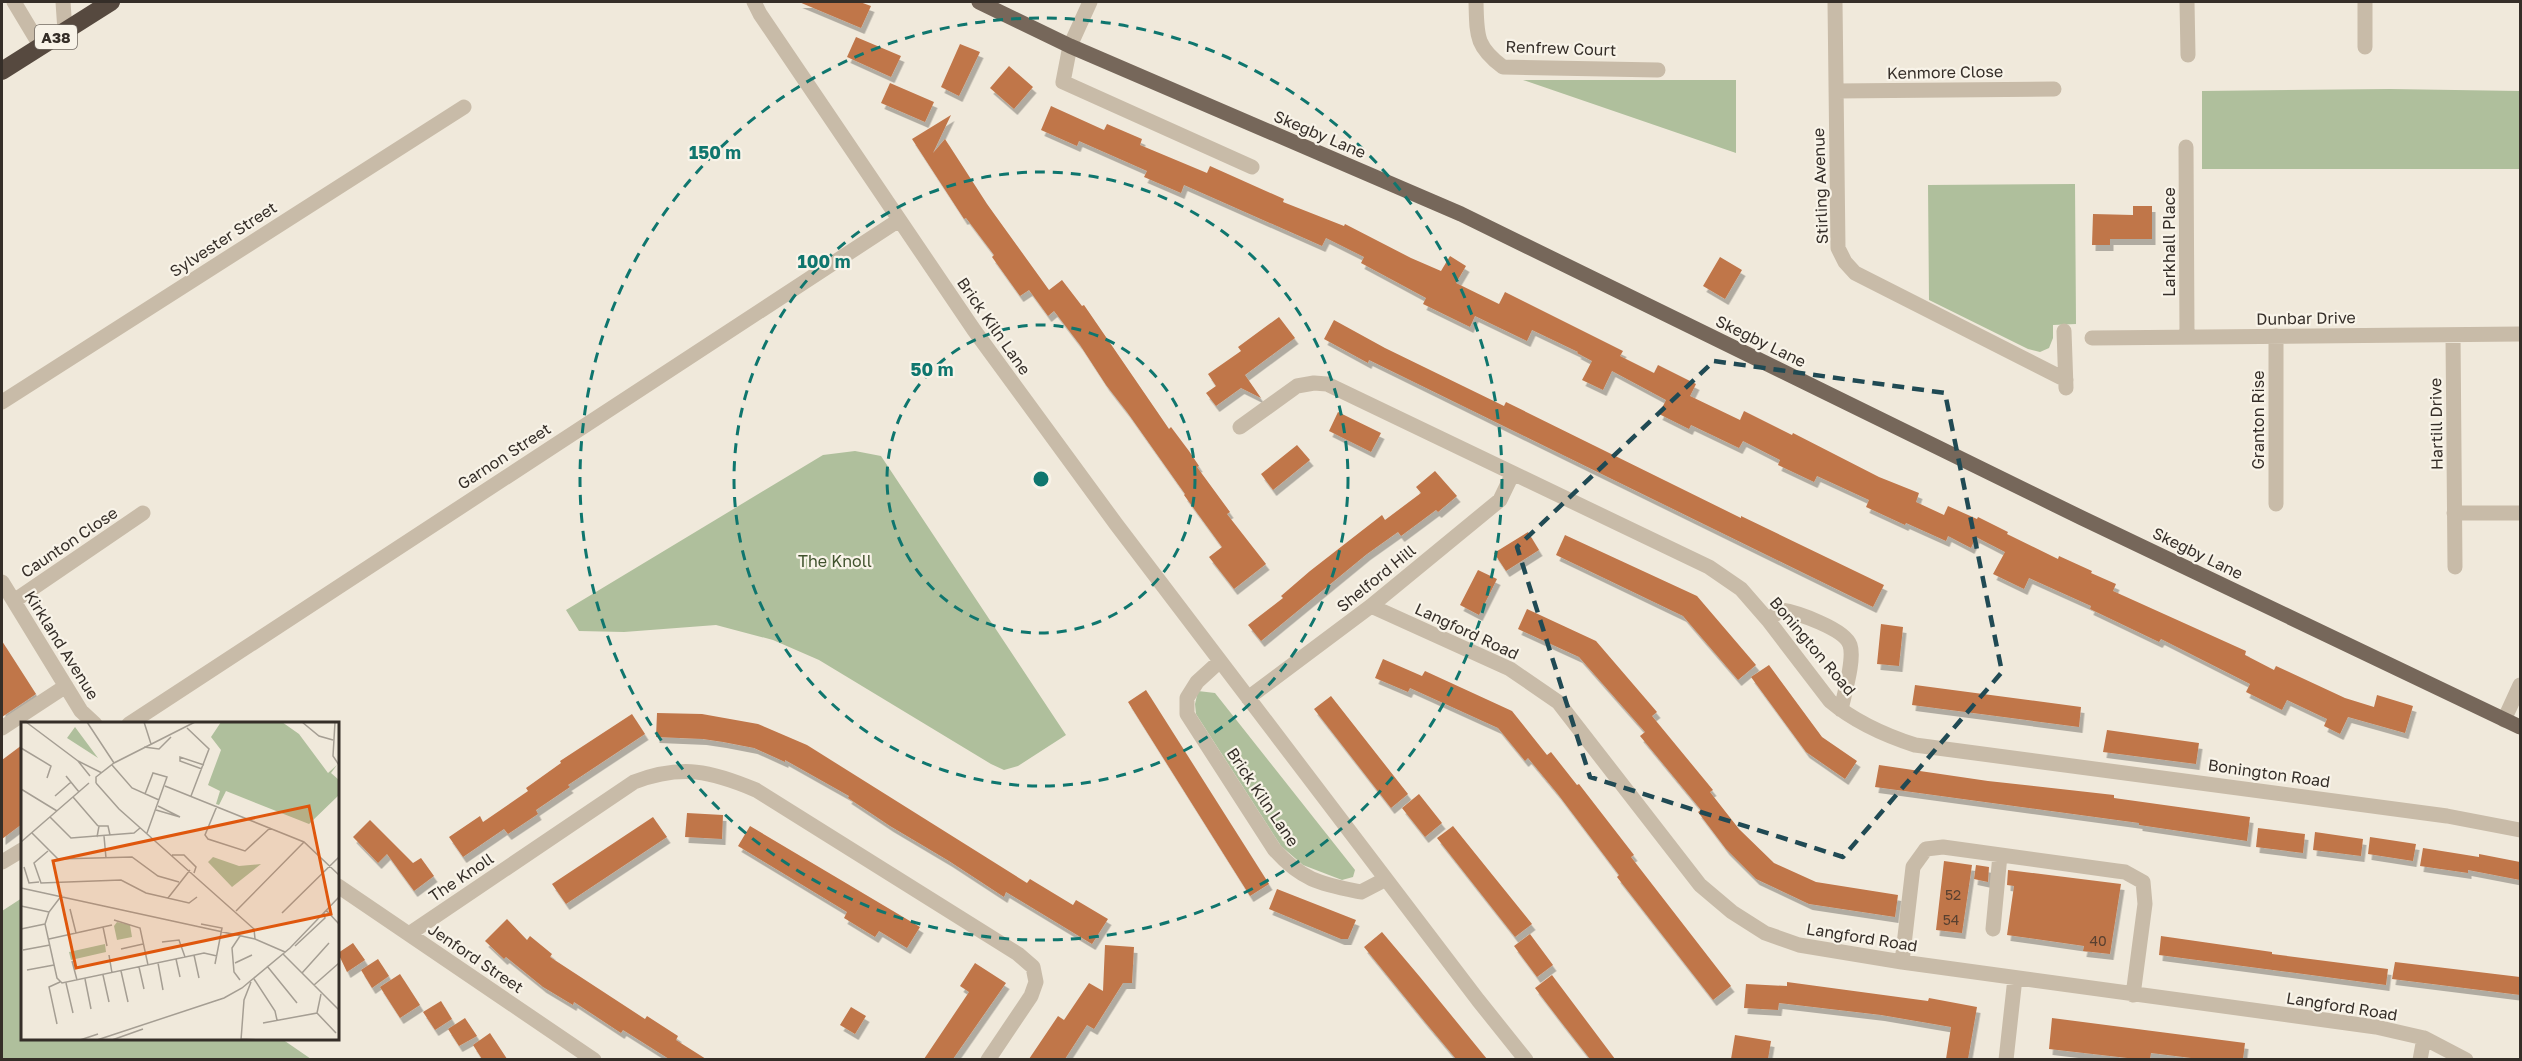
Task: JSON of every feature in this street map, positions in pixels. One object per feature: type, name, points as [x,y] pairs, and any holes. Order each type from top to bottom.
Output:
[{"type":"highway","name":"A38","points":[[2,69],[111,2]]},
{"type":"main road","name":"Skegby Lane","points":[[979,2],[1070,46],[1461,214],[2103,528],[2520,727]]},
{"type":"street","points":[[14,2],[41,47]]},
{"type":"street","points":[[63,2],[65,31]]},
{"type":"street","name":"Brick Kiln Lane","points":[[754,2],[980,339],[1116,524],[1526,1059]]},
{"type":"street","points":[[1090,2],[1070,46],[1063,82],[1252,167]]},
{"type":"street","name":"Renfrew Court","points":[[1476,2],[1477,39],[1487,56],[1503,67],[1658,70]]},
{"type":"street","name":"Stirling Avenue","points":[[1835,2],[1838,248],[1845,262],[1855,273],[2066,384],[2064,331]]},
{"type":"street","points":[[2187,2],[2188,55]]},
{"type":"street","points":[[2365,2],[2365,47]]},
{"type":"street","name":"Kenmore Close","points":[[1836,91],[2054,88]]},
{"type":"street","name":"Sylvester Street","points":[[2,402],[464,106]]},
{"type":"street","name":"Larkhall Place","points":[[2186,147],[2187,337]]},
{"type":"street","name":"Garnon Street","points":[[131,722],[899,220]]},
{"type":"street","name":"Dunbar Drive","points":[[2092,338],[2520,334]]},
{"type":"street","name":"Hartill Drive","points":[[2453,335],[2455,567]]},
{"type":"street","name":"Granton Rise","points":[[2276,336],[2276,504]]},
{"type":"street","name":"Bonington Road","points":[[1240,427],[1298,386],[1314,383],[1327,384],[1709,567],[1741,589],[1768,620],[1830,701],[1840,710],[1882,734],[1915,745],[2447,816],[2520,830]]},
{"type":"street","name":"Shelford Hill","points":[[1248,698],[1371,606],[1500,500],[1513,473]]},
{"type":"street","name":"Caunton Close","points":[[6,594],[143,513]]},
{"type":"street","points":[[2454,513],[2520,513]]},
{"type":"street","name":"Kirkland Avenue","points":[[6,594],[81,711],[94,722]]},
{"type":"street","name":"Langford Road","points":[[1371,606],[1510,669],[1558,702],[1700,885],[1732,912],[1765,933],[1799,945],[1902,962],[2376,1027],[2424,1038],[2466,1059]]},
{"type":"street","points":[[1768,620],[1781,610],[1792,611],[1828,627],[1845,638],[1850,645],[1851,658],[1840,710]]},
{"type":"street","name":"Brick Kiln Lane","points":[[1220,661],[1197,682],[1187,699],[1187,714],[1274,849],[1291,868],[1322,884],[1361,892],[1386,879]]},
{"type":"street","points":[[2504,720],[2520,685]]},
{"type":"street","points":[[2,728],[66,686]]},
{"type":"street","name":"The Knoll","points":[[409,934],[634,782],[658,773],[688,770],[724,776],[756,790],[1018,954],[1032,967],[1036,982],[1031,996],[988,1059]]},
{"type":"street","points":[[1902,962],[1913,867],[1926,849],[1943,847],[2125,872],[2143,882],[2145,904],[2133,994]]},
{"type":"street","points":[[2,862],[21,851]]},
{"type":"street","points":[[1993,929],[2000,855]]},
{"type":"street","name":"Jenford Street","points":[[339,887],[594,1059]]},
{"type":"street","points":[[2006,1059],[2015,978]]},
{"type":"street","points":[[2420,1059],[2424,1038]]},
{"type":"highlighted area","points":[[1714,361],[1945,393],[2002,672],[1843,857],[1590,777],[1517,547]]},
{"type":"green space","points":[[1523,80],[1736,80],[1736,153]]},
{"type":"green space","points":[[2390,89],[2520,91],[2520,169],[2202,169],[2202,91]]},
{"type":"green space","points":[[2075,184],[2076,324],[2053,325],[2053,338],[2049,348],[2040,352],[2028,349],[1929,300],[1928,185]]},
{"type":"green space","name":"The Knoll","points":[[855,451],[881,456],[1066,735],[1018,766],[1004,770],[991,764],[819,660],[773,640],[716,625],[624,632],[579,631],[566,610],[823,455]]},
{"type":"green space","points":[[1198,691],[1215,693],[1355,870],[1353,877],[1342,880],[1303,865],[1281,846],[1196,714],[1195,704]]},
{"type":"green space","points":[[21,899],[21,1040],[283,1040],[311,1059],[2,1059],[2,911]]},
{"type":"building","points":[[799,2],[860,2],[871,6],[861,28]]},
{"type":"building","points":[[856,37],[901,56],[891,77],[847,57]]},
{"type":"building","points":[[960,44],[980,52],[959,96],[941,87]]},
{"type":"building","points":[[1009,66],[1033,87],[1014,109],[990,88]]},
{"type":"building","points":[[890,83],[934,102],[925,122],[881,103]]},
{"type":"building","points":[[1051,106],[1104,130],[1107,124],[1142,139],[1140,145],[1207,173],[1210,166],[1284,199],[1283,202],[1344,226],[1345,224],[1441,271],[1450,256],[1466,266],[1456,283],[1499,304],[1505,292],[1623,351],[1620,356],[1654,373],[1658,365],[1696,384],[1690,396],[1740,420],[1744,411],[1792,435],[1793,433],[1879,477],[1919,493],[1916,502],[1944,515],[1948,506],[1977,519],[1978,517],[2058,559],[2059,556],[2092,571],[2091,573],[2116,584],[2113,591],[2246,651],[2245,655],[2274,670],[2276,666],[2345,698],[2374,707],[2377,695],[2413,706],[2405,733],[2348,717],[2340,734],[2324,726],[2327,719],[2287,700],[2282,710],[2246,692],[2250,684],[2161,639],[2159,642],[2090,609],[2091,606],[2029,578],[2024,589],[1993,574],[2005,552],[1976,537],[1971,548],[1948,536],[1946,541],[1906,523],[1905,525],[1866,507],[1869,500],[1817,476],[1814,482],[1778,465],[1780,460],[1743,441],[1739,448],[1691,425],[1689,429],[1659,414],[1666,400],[1612,371],[1603,390],[1582,380],[1592,361],[1532,330],[1527,341],[1475,316],[1470,327],[1423,304],[1426,298],[1361,263],[1364,257],[1326,238],[1322,246],[1184,185],[1181,193],[1144,177],[1147,171],[1079,141],[1077,146],[1041,130]]},
{"type":"building","points":[[951,115],[933,153],[945,139],[987,204],[1049,290],[1062,280],[1082,306],[1084,305],[1169,429],[1171,427],[1189,451],[1199,466],[1197,467],[1230,512],[1227,514],[1266,564],[1234,589],[1209,557],[1222,547],[1080,345],[1054,311],[1048,316],[1029,290],[1020,296],[992,257],[994,255],[966,218],[964,219],[912,139]]},
{"type":"building","points":[[2133,206],[2152,206],[2152,239],[2110,239],[2110,245],[2092,245],[2093,214],[2133,215]]},
{"type":"building","points":[[1720,257],[1742,270],[1725,299],[1703,286]]},
{"type":"building","points":[[1279,317],[1295,338],[1245,375],[1261,398],[1241,388],[1216,406],[1206,393],[1216,386],[1208,374],[1241,351],[1238,347]]},
{"type":"building","points":[[1334,320],[1385,348],[1504,406],[1506,402],[1741,518],[1741,516],[1884,585],[1873,607],[1369,360],[1368,363],[1324,339]]},
{"type":"building","points":[[1338,412],[1381,433],[1371,452],[1329,431]]},
{"type":"building","points":[[1297,445],[1310,460],[1273,490],[1261,474]]},
{"type":"building","points":[[1435,471],[1457,496],[1438,512],[1436,510],[1401,536],[1398,532],[1367,554],[1261,641],[1248,625],[1283,598],[1281,596],[1310,571],[1382,515],[1385,520],[1421,493],[1416,487]]},
{"type":"building","points":[[1528,532],[1539,550],[1506,571],[1494,553]]},
{"type":"building","points":[[1565,535],[1697,596],[1756,665],[1738,680],[1683,616],[1556,555]]},
{"type":"building","points":[[1478,570],[1497,579],[1479,615],[1460,605]]},
{"type":"building","points":[[1527,609],[1596,641],[1657,712],[1652,716],[1713,790],[1710,792],[1739,829],[1774,863],[1816,882],[1898,895],[1895,917],[1809,904],[1756,879],[1726,849],[1698,812],[1701,810],[1640,736],[1645,732],[1579,657],[1518,629]]},
{"type":"building","points":[[1881,624],[1903,627],[1899,666],[1877,664]]},
{"type":"building","points":[[2,641],[36,694],[2,717]]},
{"type":"building","points":[[1383,659],[1422,676],[1425,671],[1512,711],[1547,755],[1551,752],[1577,785],[1579,784],[1634,855],[1631,857],[1731,986],[1713,1000],[1617,877],[1619,875],[1557,793],[1528,758],[1525,761],[1498,728],[1410,688],[1408,692],[1375,678]]},
{"type":"building","points":[[1769,665],[1822,737],[1857,761],[1845,779],[1806,752],[1751,677]]},
{"type":"building","points":[[1915,685],[2081,707],[2079,727],[1912,705]]},
{"type":"building","points":[[1146,690],[1269,884],[1250,896],[1128,702]]},
{"type":"building","points":[[1331,696],[1408,794],[1391,808],[1314,709]]},
{"type":"building","points":[[657,713],[702,714],[758,724],[807,745],[1027,883],[1030,879],[1073,905],[1076,900],[1108,919],[1092,944],[1006,892],[1004,897],[890,826],[848,798],[849,796],[785,760],[785,762],[754,748],[723,742],[656,737]]},
{"type":"building","points":[[632,714],[645,734],[568,785],[570,787],[536,810],[538,814],[508,834],[504,829],[463,857],[449,837],[480,816],[483,822],[528,791],[526,788],[561,763],[560,761]]},
{"type":"building","points":[[2107,730],[2199,743],[2196,764],[2103,752]]},
{"type":"building","points":[[21,746],[21,825],[2,839],[2,760]]},
{"type":"building","points":[[1879,765],[1988,781],[2114,795],[2114,798],[2250,817],[2247,841],[2139,825],[2139,823],[1875,787]]},
{"type":"building","points":[[1419,794],[1442,823],[1425,837],[1402,808]]},
{"type":"building","points":[[687,813],[723,815],[722,839],[685,837]]},
{"type":"building","points":[[653,817],[667,837],[566,904],[552,884]]},
{"type":"building","points":[[370,820],[413,863],[421,858],[434,876],[414,891],[387,854],[378,863],[353,837]]},
{"type":"building","points":[[750,826],[920,927],[907,948],[879,931],[875,937],[844,918],[847,912],[738,846]]},
{"type":"building","points":[[1453,826],[1532,924],[1515,937],[1437,838]]},
{"type":"building","points":[[2258,828],[2305,834],[2303,853],[2256,847]]},
{"type":"building","points":[[2315,832],[2363,839],[2361,856],[2313,850]]},
{"type":"building","points":[[2370,837],[2416,844],[2413,861],[2368,854]]},
{"type":"building","points":[[2423,848],[2479,857],[2479,854],[2520,862],[2520,880],[2468,870],[2468,873],[2420,866]]},
{"type":"building","points":[[1944,861],[1972,865],[1962,933],[1936,930]]},
{"type":"building","points":[[1976,865],[1989,867],[1988,882],[1974,879]]},
{"type":"building","points":[[2008,870],[2121,884],[2110,954],[2083,951],[2084,946],[2007,935],[2014,886],[2007,885]]},
{"type":"building","points":[[1277,889],[1356,920],[1348,939],[1341,939],[1269,909]]},
{"type":"building","points":[[507,919],[527,940],[530,936],[552,954],[550,957],[645,1019],[647,1016],[678,1036],[676,1040],[706,1059],[669,1059],[623,1030],[621,1033],[574,1002],[573,1005],[543,987],[506,957],[504,959],[485,941]]},
{"type":"building","points":[[1382,932],[1487,1059],[1456,1059],[1425,1022],[1364,947]]},
{"type":"building","points":[[1530,934],[1553,965],[1537,977],[1514,946]]},
{"type":"building","points":[[2161,936],[2272,952],[2272,954],[2388,969],[2386,985],[2159,955]]},
{"type":"building","points":[[353,943],[365,960],[347,972],[339,952]]},
{"type":"building","points":[[1105,945],[1134,947],[1132,983],[1123,983],[1094,1029],[1087,1025],[1065,1059],[1029,1059],[1058,1016],[1064,1020],[1089,983],[1103,991]]},
{"type":"building","points":[[378,959],[389,976],[372,988],[361,970]]},
{"type":"building","points":[[2395,962],[2520,977],[2520,995],[2392,979]]},
{"type":"building","points":[[975,963],[1006,983],[953,1059],[924,1059],[969,992],[960,986]]},
{"type":"building","points":[[400,974],[420,1005],[400,1018],[380,987]]},
{"type":"building","points":[[1552,975],[1615,1059],[1590,1059],[1535,988]]},
{"type":"building","points":[[1787,982],[1928,1001],[1929,998],[1977,1007],[1968,1059],[1946,1059],[1951,1027],[1881,1015],[1779,1003],[1778,1010],[1744,1008],[1746,984],[1787,986]]},
{"type":"building","points":[[441,1001],[452,1019],[435,1030],[423,1012]]},
{"type":"building","points":[[851,1007],[866,1016],[855,1034],[840,1025]]},
{"type":"building","points":[[465,1018],[477,1036],[459,1046],[448,1029]]},
{"type":"building","points":[[2052,1018],[2245,1043],[2243,1059],[2199,1059],[2151,1053],[2150,1059],[2136,1059],[2049,1049]]},
{"type":"building","points":[[490,1033],[507,1059],[482,1059],[473,1045]]},
{"type":"building","points":[[1735,1035],[1771,1041],[1768,1059],[1731,1059]]}]
